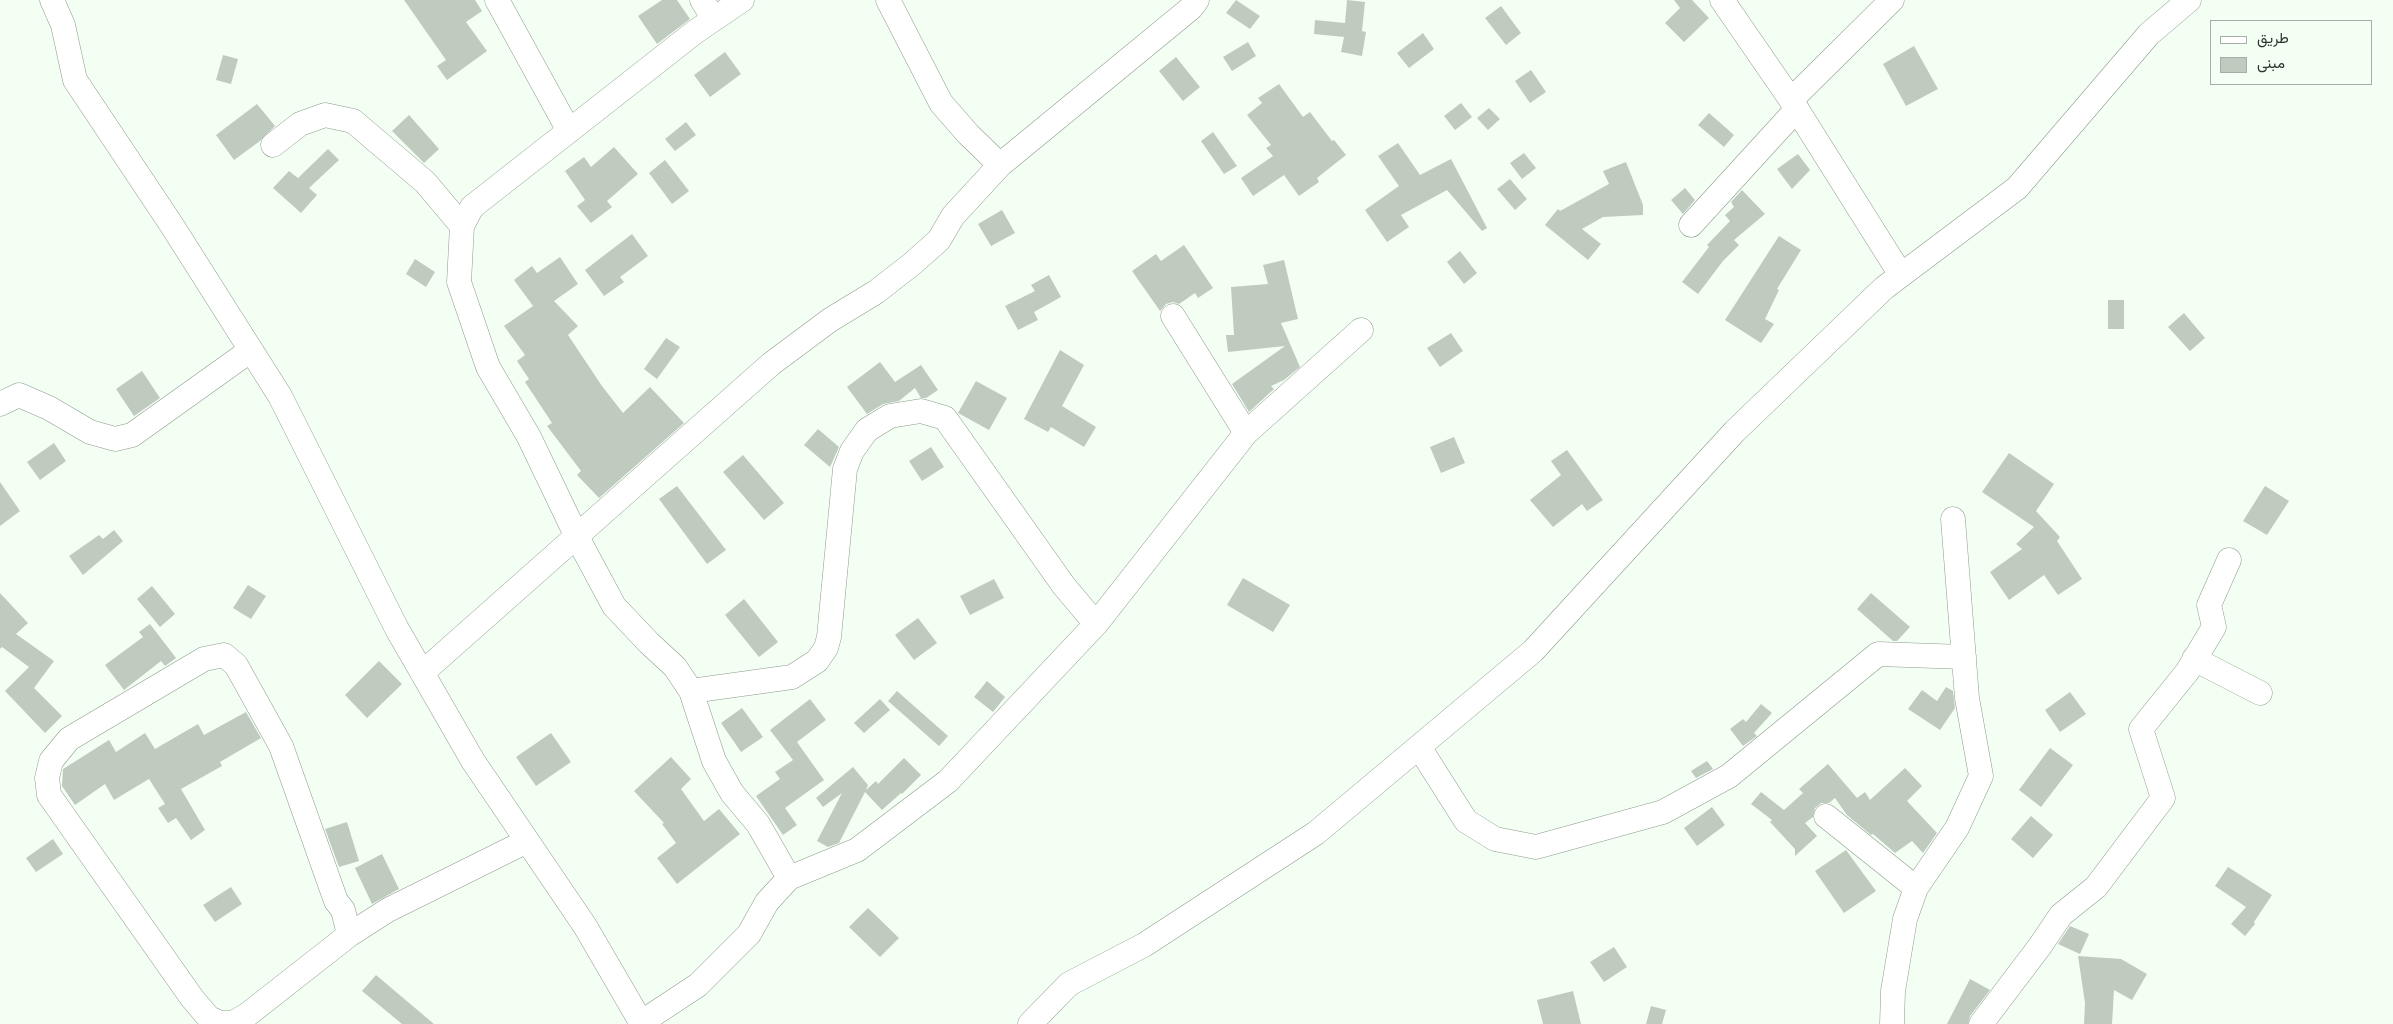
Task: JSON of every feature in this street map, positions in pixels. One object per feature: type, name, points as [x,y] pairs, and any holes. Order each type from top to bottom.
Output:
[{"type":"street","points":[[52,0],[63,25],[75,80],[280,396],[397,629],[422,673],[473,761],[585,926],[642,1023],[698,985],[749,934],[767,902],[789,878],[857,850],[948,781],[1096,624],[1246,433],[1360,330]]},
{"type":"street","points":[[497,0],[569,131]]},
{"type":"street","points":[[742,0],[708,10],[569,131],[472,207],[462,226],[459,282],[488,367],[529,437],[577,537],[614,606],[675,667],[691,691],[714,761],[732,793],[758,824],[789,878]]},
{"type":"street","points":[[888,0],[941,103],[968,134],[1000,165]]},
{"type":"street","points":[[422,673],[771,364],[830,320],[876,292],[912,264],[939,240],[953,216],[1000,165],[1191,8],[1198,0]]},
{"type":"street","points":[[1722,0],[1794,104],[1902,275]]},
{"type":"street","points":[[1691,225],[1794,104],[1892,0]]},
{"type":"street","points":[[1030,1024],[1069,984],[1144,944],[1316,833],[1533,651],[1735,431],[1884,288],[2017,188],[2149,34],[2189,0]]},
{"type":"street","points":[[273,145],[300,124],[325,115],[353,121],[425,182],[462,226]]},
{"type":"street","points":[[1173,316],[1246,433]]},
{"type":"street","points":[[0,404],[19,395],[49,408],[90,432],[115,439],[132,435],[251,350]]},
{"type":"street","points":[[691,691],[792,676],[817,661],[826,648],[829,637],[845,469],[852,451],[867,430],[890,416],[921,411],[945,418],[1064,586],[1096,624]]},
{"type":"street","points":[[1892,1024],[1893,990],[1905,919],[1916,888],[1957,828],[1981,776],[1967,698],[1953,520]]},
{"type":"street","points":[[1981,1024],[2061,915],[2096,887],[2163,798],[2141,729],[2194,660],[2214,627],[2209,605],[2229,560]]},
{"type":"street","points":[[1419,747],[1466,821],[1495,839],[1536,847],[1663,812],[1729,776],[1878,654],[1964,657]]},
{"type":"street","points":[[349,935],[343,910],[336,901],[281,746],[236,664],[224,655],[204,659],[69,739],[51,761],[47,778],[49,795],[208,1018],[220,1023],[233,1023],[247,1014],[349,935],[388,910],[527,841]]},
{"type":"street","points":[[2194,660],[2260,694]]},
{"type":"street","points":[[1826,816],[1916,888]]},
{"type":"building","points":[[404,0],[475,0],[482,11],[466,22],[487,51],[447,80],[437,66],[446,60]]},
{"type":"building","points":[[662,0],[677,0],[690,19],[657,44],[638,16]]},
{"type":"building","points":[[1236,0],[1260,16],[1250,29],[1226,13]]},
{"type":"building","points":[[1347,0],[1365,2],[1362,31],[1366,32],[1362,56],[1341,52],[1344,37],[1314,34],[1315,20],[1345,23]]},
{"type":"building","points":[[1674,0],[1692,0],[1709,18],[1684,42],[1665,23],[1680,8]]},
{"type":"building","points":[[1501,6],[1521,33],[1506,45],[1485,18]]},
{"type":"building","points":[[1423,33],[1434,49],[1409,68],[1397,53]]},
{"type":"building","points":[[1248,42],[1256,56],[1232,71],[1223,57]]},
{"type":"building","points":[[1914,46],[1938,89],[1906,106],[1883,64]]},
{"type":"building","points":[[725,52],[741,74],[710,97],[694,75]]},
{"type":"building","points":[[223,55],[238,59],[231,84],[216,80]]},
{"type":"building","points":[[1176,57],[1200,87],[1183,101],[1159,71]]},
{"type":"building","points":[[1531,70],[1546,92],[1530,103],[1515,81]]},
{"type":"building","points":[[1279,84],[1303,117],[1310,112],[1332,141],[1334,140],[1346,155],[1317,178],[1319,182],[1299,196],[1284,175],[1253,196],[1241,178],[1273,156],[1266,148],[1271,145],[1247,115],[1262,103],[1258,98]]},
{"type":"building","points":[[1461,103],[1472,117],[1455,130],[1444,116]]},
{"type":"building","points":[[257,104],[275,126],[260,141],[234,160],[216,135]]},
{"type":"building","points":[[1489,108],[1500,119],[1488,130],[1477,118]]},
{"type":"building","points":[[1709,113],[1734,135],[1724,147],[1698,125]]},
{"type":"building","points":[[409,115],[439,149],[424,163],[392,131]]},
{"type":"building","points":[[686,122],[696,135],[675,151],[665,139]]},
{"type":"building","points":[[1213,132],[1237,166],[1224,174],[1201,141]]},
{"type":"building","points":[[1398,143],[1420,175],[1451,159],[1487,228],[1482,231],[1447,190],[1401,215],[1409,227],[1387,242],[1365,210],[1399,186],[1378,156]]},
{"type":"building","points":[[614,147],[638,174],[607,201],[612,207],[591,223],[577,206],[585,200],[565,171],[584,157],[591,167]]},
{"type":"building","points":[[328,149],[339,160],[309,188],[317,195],[301,213],[273,188],[289,171],[298,178]]},
{"type":"building","points":[[1524,153],[1536,168],[1522,179],[1510,163]]},
{"type":"building","points":[[1798,154],[1810,170],[1792,189],[1777,169]]},
{"type":"building","points":[[665,160],[689,191],[672,204],[649,173]]},
{"type":"building","points":[[1626,162],[1643,205],[1643,215],[1603,217],[1582,229],[1601,244],[1588,260],[1545,225],[1558,209],[1560,211],[1609,184],[1603,171]]},
{"type":"building","points":[[1510,179],[1527,199],[1515,210],[1497,189]]},
{"type":"building","points":[[1685,188],[1695,200],[1683,214],[1671,200]]},
{"type":"building","points":[[1742,190],[1765,214],[1734,240],[1739,245],[1723,261],[1698,294],[1682,282],[1709,247],[1707,245],[1730,221],[1725,215],[1734,207],[1731,202]]},
{"type":"building","points":[[1002,210],[1015,233],[991,246],[978,224]]},
{"type":"building","points":[[632,234],[648,256],[620,277],[624,282],[604,296],[585,270]]},
{"type":"building","points":[[1779,236],[1801,250],[1777,289],[1779,290],[1765,319],[1774,324],[1761,343],[1725,320]]},
{"type":"building","points":[[1184,245],[1213,288],[1198,298],[1195,293],[1179,304],[1173,302],[1166,304],[1160,311],[1132,271],[1156,254],[1161,261]]},
{"type":"building","points":[[1460,251],[1477,273],[1464,284],[1447,262]]},
{"type":"building","points":[[560,257],[578,284],[554,301],[578,326],[568,335],[602,386],[623,413],[650,387],[684,423],[599,498],[577,475],[581,471],[547,426],[552,423],[525,382],[529,379],[517,361],[525,355],[504,326],[533,306],[514,280],[532,266],[537,273]]},
{"type":"building","points":[[415,259],[435,272],[426,287],[406,274]]},
{"type":"building","points":[[1284,260],[1298,319],[1281,323],[1300,367],[1284,380],[1271,386],[1274,389],[1249,412],[1232,384],[1285,346],[1228,352],[1226,335],[1234,335],[1231,287],[1268,284],[1263,265]]},
{"type":"building","points":[[1049,275],[1061,297],[1034,312],[1038,320],[1018,330],[1005,306],[1035,291],[1031,285]]},
{"type":"building","points":[[2108,300],[2124,300],[2124,329],[2108,329]]},
{"type":"building","points":[[2184,313],[2205,338],[2190,351],[2168,327]]},
{"type":"building","points":[[1451,333],[1463,351],[1440,367],[1427,348]]},
{"type":"building","points":[[666,338],[680,347],[657,379],[644,369]]},
{"type":"building","points":[[1060,350],[1084,365],[1062,406],[1096,427],[1084,447],[1051,427],[1048,432],[1024,419]]},
{"type":"building","points":[[880,362],[895,382],[921,365],[938,390],[926,398],[921,398],[915,388],[899,401],[883,404],[867,414],[847,387]]},
{"type":"building","points":[[142,371],[160,398],[134,416],[116,389]]},
{"type":"building","points":[[976,381],[1007,398],[989,430],[958,413]]},
{"type":"building","points":[[818,429],[839,447],[830,467],[804,445]]},
{"type":"building","points":[[1454,437],[1465,463],[1441,473],[1430,447]]},
{"type":"building","points":[[54,443],[66,461],[40,480],[27,462]]},
{"type":"building","points":[[931,447],[944,467],[922,481],[909,461]]},
{"type":"building","points":[[1567,450],[1603,500],[1587,511],[1582,504],[1553,527],[1530,500],[1561,475],[1551,461]]},
{"type":"building","points":[[2009,453],[2054,484],[2036,511],[2060,537],[2057,541],[2082,579],[2058,595],[2044,575],[2009,600],[1990,572],[2022,549],[2016,544],[2034,527],[1982,492]]},
{"type":"building","points":[[743,455],[784,503],[764,520],[723,472]]},
{"type":"building","points":[[0,482],[20,511],[0,526]]},
{"type":"building","points":[[677,486],[726,550],[707,564],[659,499]]},
{"type":"building","points":[[2265,486],[2289,501],[2267,535],[2243,521]]},
{"type":"building","points":[[114,530],[123,541],[83,575],[69,556],[99,535],[103,539]]},
{"type":"building","points":[[1243,578],[1290,605],[1273,632],[1227,605]]},
{"type":"building","points":[[994,579],[1004,598],[970,615],[960,596]]},
{"type":"building","points":[[248,585],[266,596],[251,619],[233,608]]},
{"type":"building","points":[[152,586],[175,614],[160,627],[137,599]]},
{"type":"building","points":[[0,593],[28,623],[16,634],[54,661],[34,688],[62,716],[45,733],[5,691],[29,667],[2,647],[0,649]]},
{"type":"building","points":[[1871,593],[1910,627],[1897,641],[1893,641],[1857,609]]},
{"type":"building","points":[[744,599],[778,642],[759,657],[725,615]]},
{"type":"building","points":[[918,618],[937,643],[914,660],[895,635]]},
{"type":"building","points":[[150,624],[176,658],[165,666],[161,661],[124,690],[105,665],[143,637],[139,632]]},
{"type":"building","points":[[379,661],[402,684],[367,718],[345,695]]},
{"type":"building","points":[[987,681],[1005,697],[993,712],[974,697]]},
{"type":"building","points":[[1946,687],[1953,691],[1955,708],[1940,730],[1908,709],[1922,690],[1937,701]]},
{"type":"building","points":[[897,691],[948,736],[939,746],[888,701]]},
{"type":"building","points":[[2070,692],[2086,714],[2060,732],[2045,710]]},
{"type":"building","points":[[810,699],[826,720],[797,742],[824,780],[785,808],[797,825],[783,835],[756,796],[780,779],[775,772],[793,760],[770,730]]},
{"type":"building","points":[[880,699],[890,710],[864,733],[854,723]]},
{"type":"building","points":[[1761,704],[1772,713],[1754,733],[1757,736],[1743,746],[1730,729],[1743,719],[1746,722]]},
{"type":"building","points":[[742,708],[763,737],[741,752],[721,723]]},
{"type":"building","points":[[246,712],[261,738],[220,762],[222,766],[181,789],[205,830],[191,840],[176,818],[168,823],[158,808],[165,804],[149,779],[114,800],[105,784],[75,805],[62,786],[63,769],[109,740],[116,752],[145,733],[155,749],[198,724],[204,735]]},
{"type":"building","points":[[551,733],[571,762],[536,786],[516,757]]},
{"type":"building","points":[[2050,748],[2073,765],[2041,807],[2019,790]]},
{"type":"building","points":[[671,757],[691,779],[681,789],[704,821],[719,809],[740,834],[677,884],[657,858],[676,843],[662,824],[664,823],[634,791]]},
{"type":"building","points":[[904,758],[921,775],[902,794],[882,810],[865,792],[839,843],[828,847],[817,841],[842,793],[823,807],[816,798],[853,767],[868,785],[866,790],[876,781],[878,784]]},
{"type":"building","points":[[1707,761],[1713,769],[1696,778],[1691,771]]},
{"type":"building","points":[[1828,764],[1857,798],[1865,792],[1870,800],[1905,768],[1922,786],[1907,801],[1937,833],[1923,853],[1912,841],[1895,853],[1847,815],[1835,798],[1829,803],[1821,803],[1815,808],[1813,817],[1805,823],[1817,836],[1795,856],[1795,849],[1770,822],[1772,820],[1751,804],[1761,792],[1784,810],[1803,793],[1799,789]]},
{"type":"building","points":[[1712,807],[1725,825],[1697,846],[1684,828]]},
{"type":"building","points":[[2031,816],[2053,835],[2033,858],[2011,839]]},
{"type":"building","points":[[347,822],[359,861],[339,867],[325,829]]},
{"type":"building","points":[[53,839],[63,854],[36,872],[26,858]]},
{"type":"building","points":[[1846,850],[1876,891],[1844,913],[1815,871]]},
{"type":"building","points":[[382,854],[399,889],[372,904],[355,868]]},
{"type":"building","points":[[2228,867],[2272,895],[2254,922],[2255,924],[2245,936],[2231,924],[2246,907],[2215,886]]},
{"type":"building","points":[[231,887],[242,904],[215,922],[203,905]]},
{"type":"building","points":[[868,908],[899,938],[880,957],[849,927]]},
{"type":"building","points":[[2070,926],[2089,934],[2080,954],[2058,944]]},
{"type":"building","points":[[1614,947],[1627,967],[1604,982],[1590,962]]},
{"type":"building","points":[[2078,956],[2121,959],[2147,974],[2132,1000],[2114,990],[2112,1024],[2084,1024],[2085,1003]]},
{"type":"building","points":[[376,975],[434,1024],[402,1024],[362,991]]},
{"type":"building","points":[[1970,979],[1990,990],[1970,1016],[1968,1024],[1947,1024]]},
{"type":"building","points":[[1573,991],[1581,1024],[1543,1024],[1537,1000]]},
{"type":"building","points":[[1651,1006],[1666,1010],[1662,1024],[1646,1024]]}]
